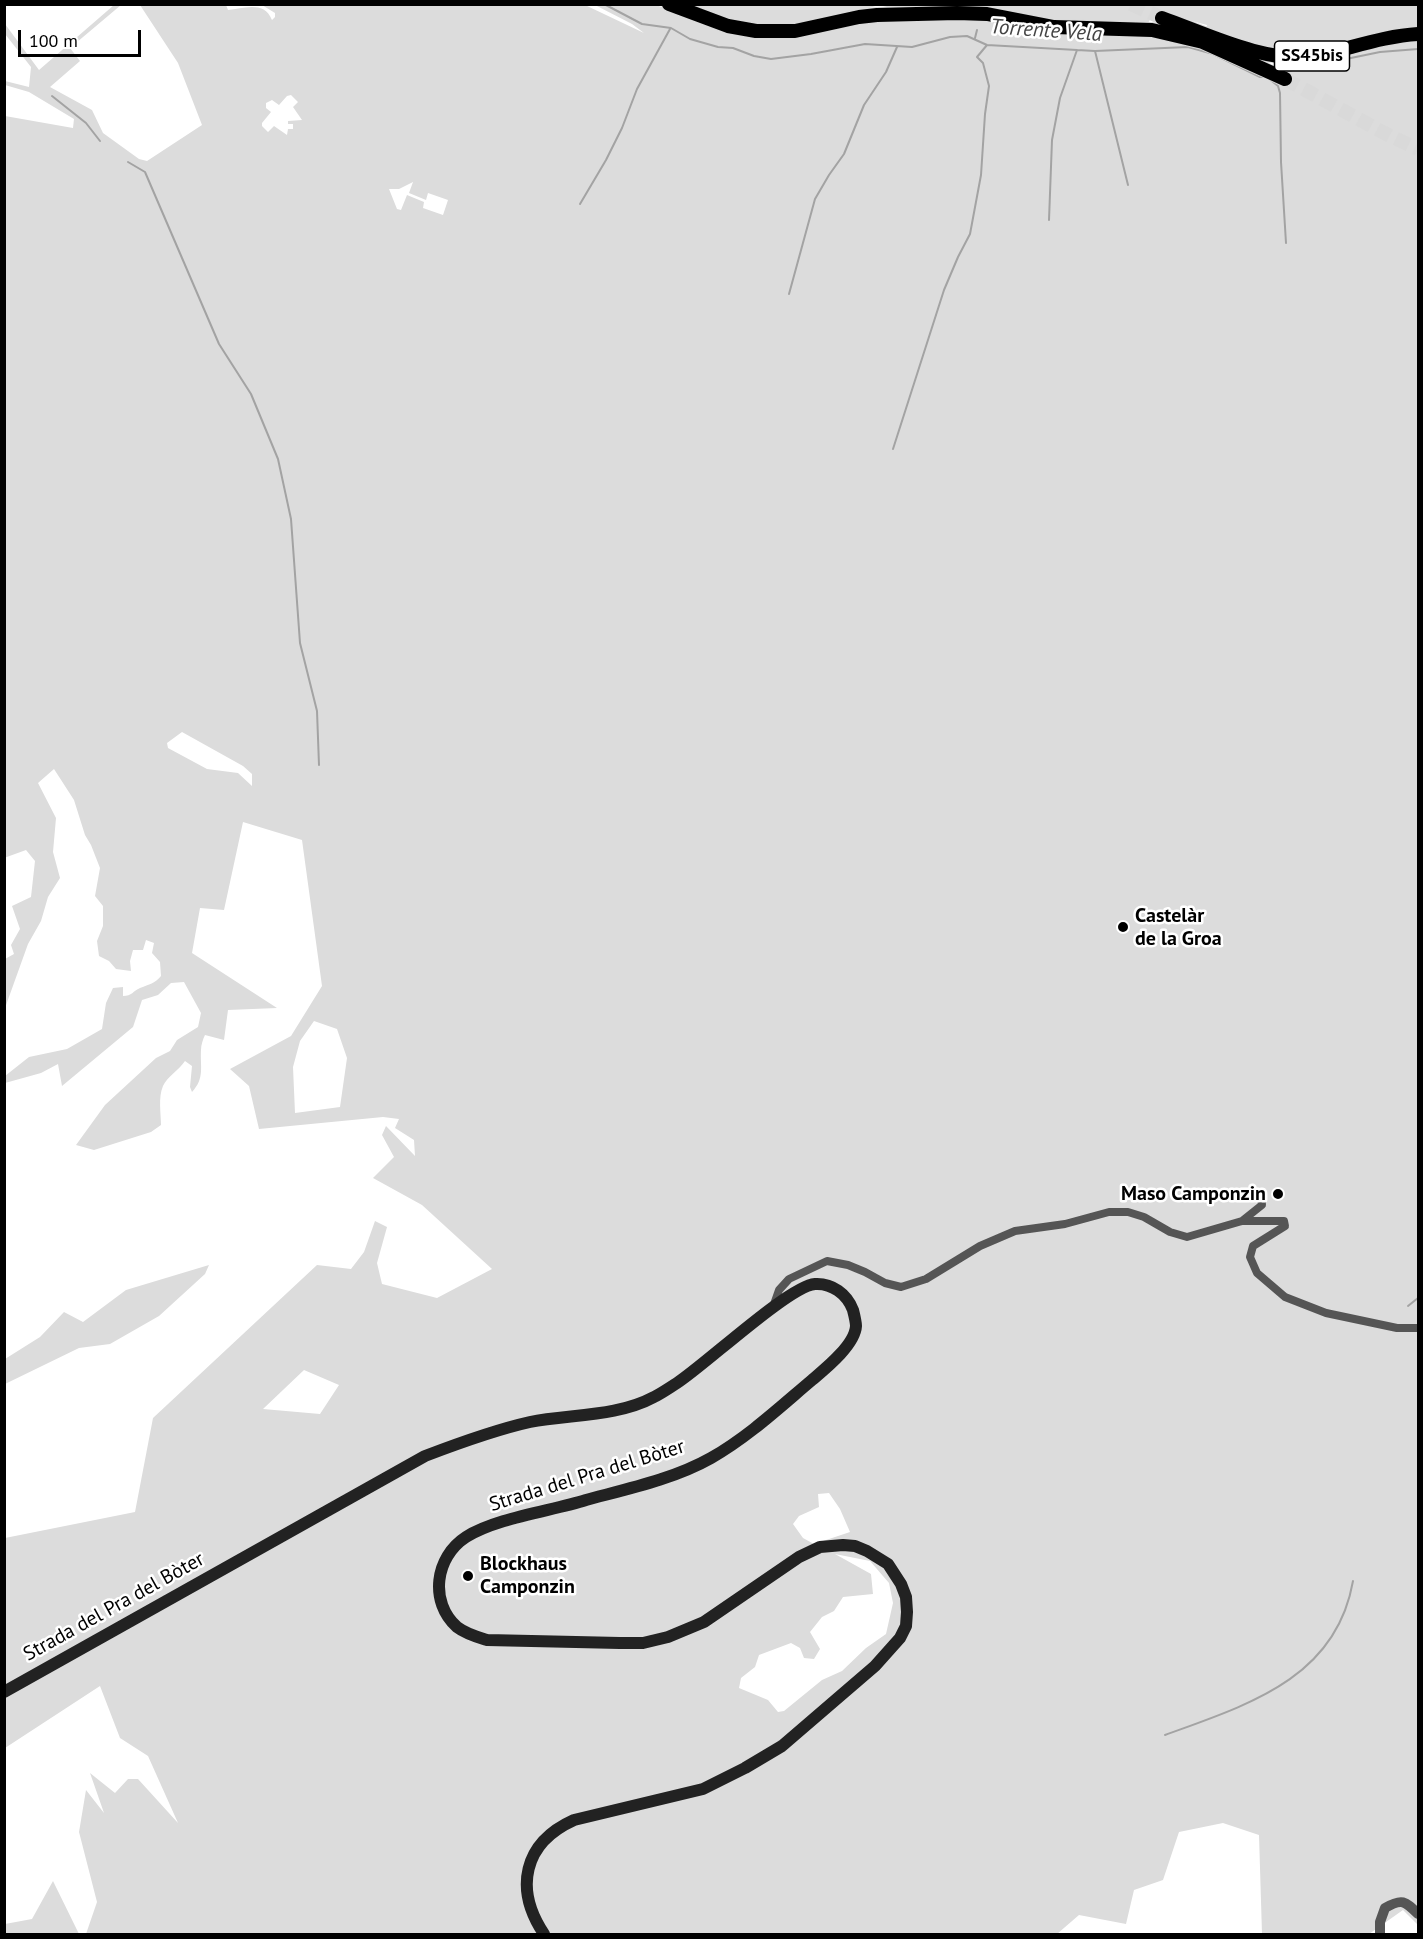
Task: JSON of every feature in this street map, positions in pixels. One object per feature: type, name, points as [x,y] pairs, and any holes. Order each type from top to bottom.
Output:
[{"type":"highway","name":"SS45bis","points":[[669,4],[728,26],[756,31],[795,31],[877,15],[974,13],[1054,27],[1152,30],[1205,38],[1262,53],[1290,57],[1312,56],[1383,39],[1419,34]]},
{"type":"highway","name":"SS45bis","points":[[1162,18],[1286,79]]},
{"type":"main road","name":"Strada del Pra del Bòter","points":[[4,1692],[425,1456],[472,1438],[529,1422],[625,1408],[653,1398],[681,1380],[772,1309],[805,1287],[816,1284],[839,1290],[848,1300],[853,1311],[856,1327],[850,1344],[763,1422],[711,1458],[672,1474],[585,1501],[484,1527],[465,1538],[448,1552],[439,1582],[440,1601],[448,1617],[458,1628],[487,1640],[644,1642],[668,1637],[704,1622],[799,1557],[820,1547],[855,1546],[867,1551],[888,1564],[901,1584],[906,1597],[908,1612],[906,1626],[900,1638],[876,1666],[782,1746],[703,1789],[574,1820],[558,1827],[545,1839],[536,1851],[526,1876],[535,1920],[544,1935]]},
{"type":"street","points":[[1242,1221],[1262,1205],[1261,1197]]},
{"type":"street","points":[[772,1309],[779,1290],[789,1279],[827,1261],[848,1265],[885,1283],[901,1287],[926,1279],[980,1246],[1015,1231],[1065,1224],[1109,1212],[1128,1212],[1144,1217],[1170,1232],[1187,1237],[1242,1221],[1279,1219],[1284,1221],[1285,1227],[1253,1246],[1250,1257],[1257,1273],[1286,1297],[1326,1313],[1358,1318],[1396,1328],[1419,1328]]},
{"type":"street","points":[[1380,1935],[1380,1922],[1385,1908],[1391,1904],[1397,1901],[1406,1903],[1419,1914]]},
{"type":"shaded area","points":[[895,4],[1418,4],[1418,29],[1386,33],[1323,48],[1291,51],[1269,49],[1248,43],[1206,29],[1207,25],[1165,14],[1152,16],[1147,25],[1069,24],[976,6],[879,8]]},
{"type":"shaded area","points":[[114,5],[121,5],[70,48],[80,61],[50,87],[92,110],[103,133],[139,159],[147,161],[202,125],[178,63],[140,5],[226,5],[228,10],[253,7],[264,10],[272,20],[275,13],[262,5],[585,5],[644,33],[632,24],[595,5],[656,5],[731,32],[762,38],[804,35],[880,20],[974,17],[1008,24],[1006,34],[1029,36],[1046,32],[1141,34],[1178,41],[1226,56],[1283,83],[1285,79],[1297,78],[1276,68],[1279,62],[1313,60],[1383,44],[1418,39],[1418,1925],[1403,1910],[1369,1934],[1262,1934],[1259,1835],[1223,1823],[1179,1832],[1163,1880],[1134,1890],[1126,1924],[1079,1915],[1057,1934],[551,1934],[542,1924],[534,1902],[532,1876],[538,1855],[553,1837],[575,1824],[704,1793],[747,1772],[785,1749],[879,1669],[904,1640],[910,1627],[912,1612],[910,1596],[905,1582],[892,1561],[869,1547],[856,1542],[819,1543],[797,1553],[702,1618],[666,1633],[643,1638],[620,1639],[488,1636],[461,1624],[444,1600],[443,1582],[452,1555],[467,1542],[485,1532],[586,1505],[673,1478],[713,1462],[766,1425],[836,1363],[829,1359],[773,1408],[708,1455],[647,1479],[490,1522],[457,1539],[443,1555],[436,1582],[436,1593],[441,1612],[446,1620],[460,1632],[487,1644],[620,1647],[644,1646],[669,1640],[705,1625],[801,1560],[821,1551],[843,1549],[866,1554],[886,1566],[898,1585],[904,1612],[897,1636],[873,1664],[780,1743],[744,1765],[702,1786],[573,1816],[555,1826],[542,1838],[532,1851],[525,1866],[523,1883],[530,1917],[540,1934],[86,1934],[97,1902],[79,1832],[86,1790],[104,1813],[90,1773],[115,1793],[128,1779],[138,1779],[178,1823],[148,1756],[120,1738],[100,1686],[5,1748],[5,1696],[427,1459],[473,1441],[530,1426],[626,1412],[654,1401],[684,1383],[761,1323],[763,1312],[734,1331],[665,1387],[635,1401],[605,1408],[543,1415],[515,1421],[423,1452],[5,1687],[5,1538],[135,1512],[153,1418],[317,1265],[351,1269],[364,1252],[375,1221],[387,1227],[377,1263],[382,1284],[437,1298],[492,1269],[422,1205],[373,1178],[394,1157],[382,1135],[386,1126],[415,1156],[414,1140],[395,1128],[399,1119],[383,1117],[259,1129],[249,1086],[230,1069],[291,1036],[322,986],[302,840],[243,822],[224,910],[200,908],[192,953],[277,1008],[228,1010],[224,1040],[205,1035],[204,1037],[199,1082],[192,1092],[190,1087],[192,1066],[185,1061],[165,1083],[161,1090],[161,1125],[151,1132],[94,1150],[76,1145],[105,1105],[156,1058],[170,1051],[177,1040],[198,1027],[201,1013],[184,982],[171,983],[158,995],[142,1000],[133,1027],[62,1086],[58,1064],[41,1073],[5,1083],[5,1076],[29,1057],[67,1049],[102,1029],[106,1003],[113,988],[123,987],[123,996],[128,995],[161,976],[160,962],[152,953],[154,943],[146,940],[143,950],[133,950],[130,961],[131,971],[116,969],[109,961],[99,956],[97,941],[103,926],[103,906],[95,896],[100,868],[85,835],[74,800],[54,769],[38,783],[56,818],[53,852],[60,878],[48,897],[41,921],[28,944],[5,1008],[5,959],[14,954],[11,945],[20,929],[12,906],[31,897],[35,861],[26,850],[4,858],[5,116],[73,128],[74,119],[29,92],[5,85],[5,81],[29,87],[31,67],[5,34],[5,24],[39,70]],"holes":[[[291,95],[298,102],[293,107],[302,120],[288,121],[288,124],[293,124],[293,129],[288,129],[287,135],[274,126],[268,132],[262,126],[271,112],[266,108],[266,103],[272,100],[279,105]],[[413,182],[409,193],[426,200],[428,193],[448,200],[443,215],[423,208],[424,202],[407,195],[401,210],[397,209],[389,189],[399,189]],[[182,732],[243,766],[252,774],[252,786],[238,773],[207,769],[168,748],[167,743]],[[314,1021],[337,1029],[347,1058],[340,1107],[295,1113],[293,1067],[300,1041]],[[304,1370],[339,1385],[320,1414],[263,1409]],[[829,1493],[840,1509],[850,1532],[814,1544],[803,1538],[793,1524],[799,1516],[819,1507],[818,1494]],[[835,1554],[870,1561],[889,1583],[893,1603],[886,1634],[866,1648],[842,1671],[822,1680],[784,1711],[778,1712],[768,1700],[739,1688],[741,1678],[755,1667],[759,1655],[791,1643],[800,1648],[804,1658],[814,1659],[820,1649],[810,1632],[822,1617],[834,1611],[843,1597],[873,1594],[871,1574]]]},
{"type":"shaded area","points":[[687,5],[878,5],[823,21],[780,26],[742,23]]},
{"type":"shaded area","points":[[209,1265],[205,1274],[159,1316],[110,1344],[79,1348],[5,1384],[5,1359],[40,1337],[64,1312],[83,1322],[126,1290]]},
{"type":"shaded area","points":[[53,1881],[79,1934],[5,1934],[5,1924],[32,1919]]},
{"type":"waterway","name":"Torrente Vela","points":[[604,4],[642,24],[671,28],[690,39],[771,59],[865,44],[912,47],[950,37],[967,36],[987,45],[1095,51],[1188,47],[1213,54],[1260,77],[1269,77]]},
{"type":"waterway","points":[[580,204],[606,160],[622,128],[637,89],[670,29]]},
{"type":"waterway","points":[[975,38],[977,30]]},
{"type":"waterway","points":[[893,449],[944,290],[970,234],[981,175],[989,86],[983,63],[977,57],[987,45]]},
{"type":"waterway","points":[[789,294],[815,199],[844,154],[864,105],[886,72],[897,47]]},
{"type":"waterway","name":"Torrente Vela","points":[[1283,72],[1380,52],[1418,49]]},
{"type":"waterway","points":[[1049,220],[1052,140],[1060,98],[1077,50]]},
{"type":"waterway","points":[[1095,51],[1128,185]]},
{"type":"waterway","points":[[1268,78],[1278,86],[1280,93],[1286,243]]},
{"type":"waterway","points":[[52,96],[86,123],[100,141]]},
{"type":"waterway","points":[[128,162],[145,172],[219,344],[251,394],[278,459],[291,519],[300,643],[317,711],[319,765]]},
{"type":"waterway","points":[[1408,1306],[1418,1298]]},
{"type":"waterway","points":[[1165,1735],[1256,1699],[1283,1684],[1308,1665],[1328,1642],[1343,1615],[1353,1581]]},
{"type":"tunnel","points":[[1131,4],[1162,18]]},
{"type":"tunnel","points":[[1285,79],[1418,149]]},
{"type":"place","name":"Castelàr de la Groa","points":[[1123,927]]},
{"type":"place","name":"Maso Camponzin","points":[[1278,1194]]},
{"type":"place","name":"Blockhaus Camponzin","points":[[468,1576]]}]
